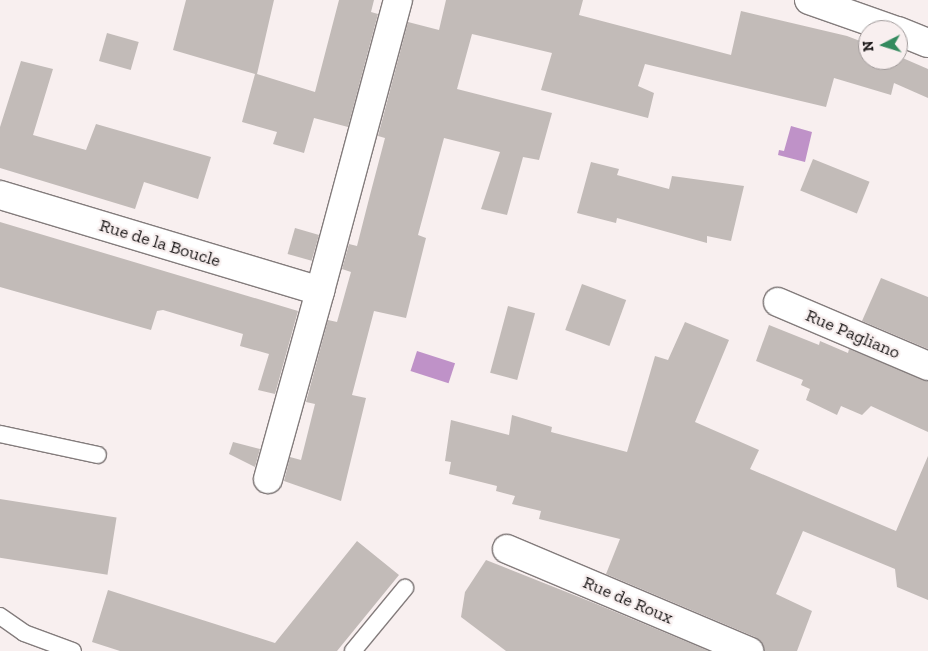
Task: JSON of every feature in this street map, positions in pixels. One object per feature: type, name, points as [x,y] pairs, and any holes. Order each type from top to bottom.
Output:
[{"type":"street","points":[[268,479],[398,0]]},
{"type":"street","points":[[809,0],[866,20]]},
{"type":"street","points":[[908,36],[928,43]]},
{"type":"street","name":"Rue de la Boucle","points":[[0,195],[320,291]]},
{"type":"street","name":"Rue Pagliano","points":[[778,302],[928,366]]},
{"type":"street","name":"Rue de Roux","points":[[507,549],[749,651]]},
{"type":"lane","points":[[0,434],[98,455]]},
{"type":"lane","points":[[353,651],[405,588]]},
{"type":"lane","points":[[0,616],[24,633],[73,651]]},
{"type":"shaded area","points":[[791,126],[812,132],[805,162],[778,155],[779,150],[784,151]]},
{"type":"shaded area","points":[[417,351],[455,363],[449,383],[411,371]]},
{"type":"building","points":[[186,0],[274,0],[257,74],[315,92],[339,0],[374,0],[371,12],[378,14],[348,127],[314,118],[304,153],[273,144],[277,132],[242,122],[255,74],[173,50]]},
{"type":"building","points":[[446,0],[583,0],[579,15],[731,55],[741,11],[858,40],[858,70],[908,70],[908,60],[928,69],[928,98],[894,83],[891,95],[834,78],[826,107],[645,64],[638,86],[654,93],[648,118],[541,90],[552,53],[472,34],[457,89],[552,113],[539,160],[523,157],[507,215],[481,209],[500,152],[444,138],[418,235],[426,238],[406,318],[374,311],[352,395],[366,398],[341,501],[284,481],[290,457],[301,460],[315,404],[306,402],[328,320],[337,322],[351,272],[342,269],[349,244],[357,246],[385,138],[378,136],[408,22],[439,30]]},
{"type":"building","points":[[107,33],[139,42],[131,70],[99,61]]},
{"type":"building","points":[[21,61],[53,69],[33,135],[86,150],[96,124],[211,157],[198,199],[144,182],[135,209],[0,168],[0,127]]},
{"type":"building","points":[[813,159],[870,182],[857,213],[800,191]]},
{"type":"building","points":[[591,162],[619,169],[617,175],[669,189],[672,176],[744,186],[731,241],[707,236],[707,243],[617,218],[616,223],[577,213]]},
{"type":"building","points":[[0,222],[298,311],[275,394],[258,390],[269,354],[240,346],[243,334],[163,310],[157,311],[151,330],[0,287]]},
{"type":"building","points":[[295,228],[319,235],[312,261],[288,254]]},
{"type":"building","points":[[881,278],[928,297],[928,349],[862,321]]},
{"type":"building","points":[[582,284],[626,300],[609,346],[565,330]]},
{"type":"building","points":[[508,306],[535,313],[517,380],[490,373]]},
{"type":"building","points":[[685,322],[729,340],[695,422],[759,450],[750,469],[896,531],[928,456],[928,600],[897,587],[895,569],[803,531],[776,594],[812,611],[797,651],[764,651],[755,637],[606,574],[620,539],[539,519],[541,511],[512,504],[515,496],[496,491],[497,486],[449,474],[451,462],[445,461],[451,420],[509,435],[512,415],[552,427],[551,432],[627,452],[655,356],[668,360]]},
{"type":"building","points":[[769,325],[819,345],[820,341],[848,353],[849,349],[928,381],[928,432],[871,406],[862,415],[841,406],[837,415],[806,400],[810,389],[801,385],[803,380],[756,361]]},
{"type":"building","points":[[233,442],[260,449],[255,467],[229,454]]},
{"type":"building","points":[[0,499],[117,517],[107,575],[0,558]]},
{"type":"building","points":[[357,541],[399,575],[337,651],[120,651],[92,642],[108,590],[275,643]]},
{"type":"building","points":[[486,560],[709,651],[506,651],[461,617],[465,592]]}]
